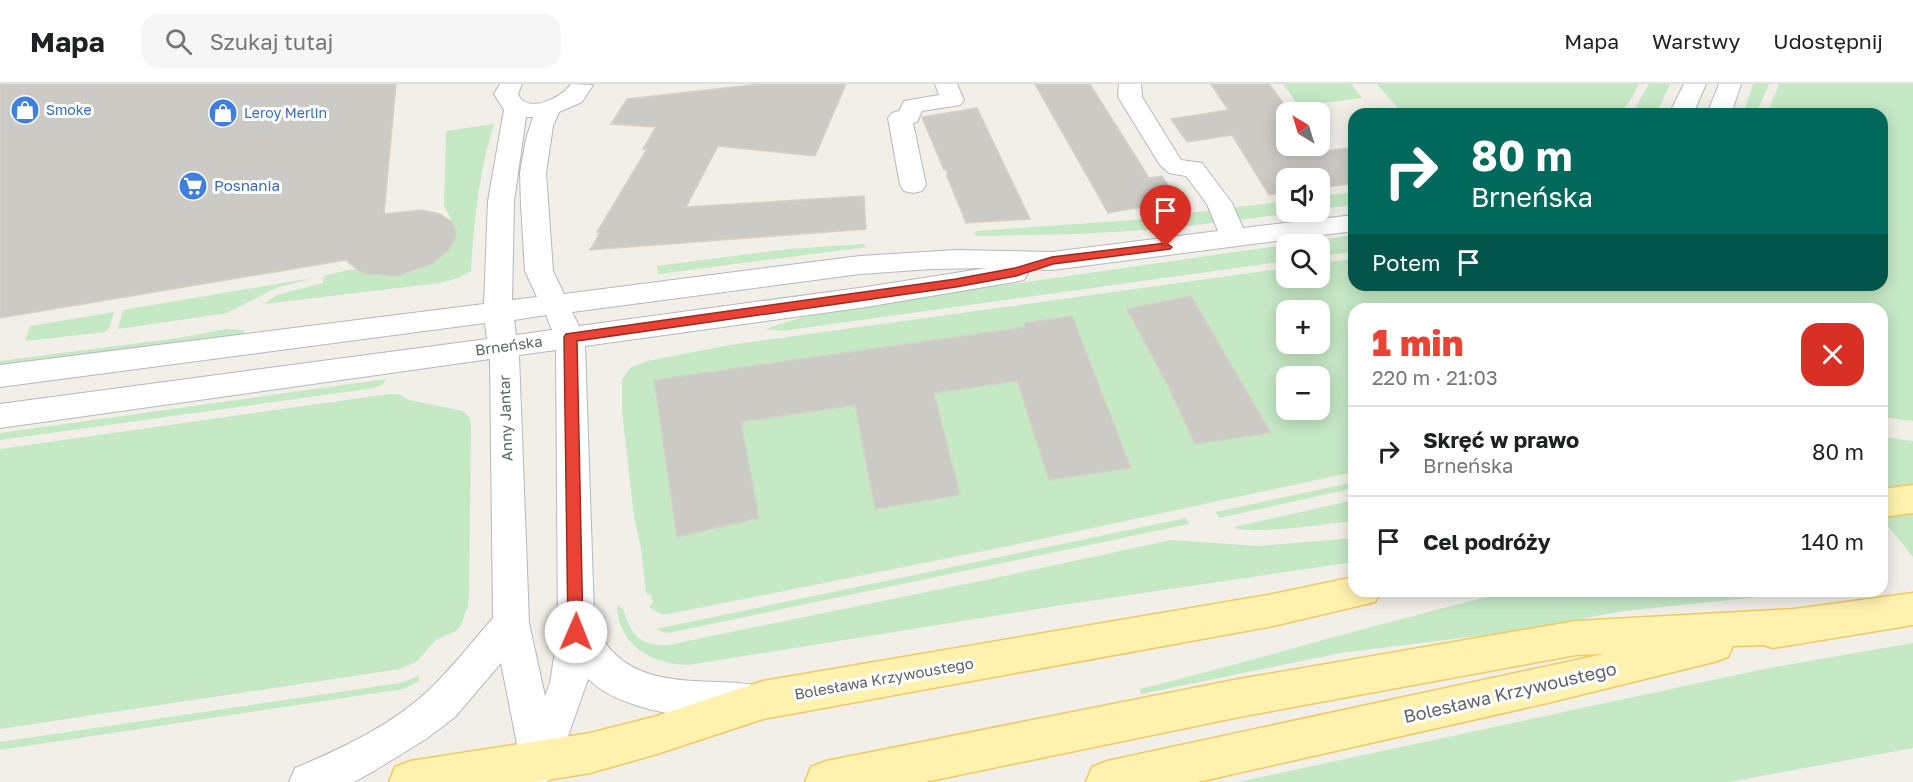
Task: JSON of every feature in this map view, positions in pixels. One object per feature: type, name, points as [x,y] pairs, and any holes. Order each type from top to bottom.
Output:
[{"type":"main road","points":[[1888,502],[1913,500]]},
{"type":"main road","name":"Bolesława Krzywoustego","points":[[410,782],[539,775],[590,753],[763,700],[1273,610],[1348,594]]},
{"type":"main road","name":"Bolesława Krzywoustego","points":[[1107,782],[1543,686],[1794,626],[1913,609]]},
{"type":"main road","points":[[826,782],[1239,698],[1576,638],[1794,626]]},
{"type":"street","points":[[581,84],[590,84]]},
{"type":"street","name":"Anny Jantar","points":[[513,90],[530,110],[549,109],[576,95],[581,84]]},
{"type":"street","points":[[538,139],[593,100],[598,95],[600,84]]},
{"type":"street","points":[[913,185],[900,118],[909,117],[912,106],[952,100],[946,84]]},
{"type":"street","points":[[1130,84],[1130,97],[1172,165],[1178,168],[1193,168],[1219,203],[1234,238]]},
{"type":"street","points":[[1684,108],[1695,84]]},
{"type":"street","points":[[1721,108],[1730,84]]},
{"type":"street","name":"Anny Jantar","points":[[513,90],[501,201],[498,311],[504,347],[511,623],[539,775]]},
{"type":"street","points":[[539,775],[569,683],[575,646],[576,608],[570,337],[539,271],[533,173],[541,126],[549,109]]},
{"type":"street","name":"Brneńska","points":[[0,416],[979,280],[1052,261],[1348,224]]},
{"type":"street","name":"Brneńska","points":[[0,376],[906,260],[1003,258],[1052,261]]},
{"type":"street","points":[[576,608],[586,647],[599,666],[620,681],[652,694],[697,700],[763,700]]},
{"type":"street","points":[[309,782],[372,749],[422,719],[441,703],[511,623]]},
{"type":"green space","points":[[1283,84],[1351,84],[1362,98],[1330,102],[1296,102]]},
{"type":"green space","points":[[1377,84],[1639,84],[1624,108],[1398,108]]},
{"type":"green space","points":[[1649,84],[1670,84],[1659,108],[1635,108]]},
{"type":"green space","points":[[1753,84],[1769,84],[1759,108],[1745,108]]},
{"type":"green space","points":[[1779,84],[1913,84],[1913,421],[1888,418],[1888,303],[1348,303],[1348,473],[1004,547],[661,614],[649,607],[653,602],[651,595],[646,593],[641,548],[634,517],[622,411],[622,379],[630,368],[647,361],[730,345],[1276,270],[1276,288],[1330,288],[1330,262],[1348,260],[1348,291],[1888,291],[1888,108],[1769,108]]},
{"type":"green space","points":[[494,124],[484,160],[478,196],[471,271],[459,278],[440,283],[264,304],[277,295],[323,283],[324,276],[353,270],[376,276],[391,276],[415,271],[438,260],[453,242],[456,230],[444,205],[446,131]]},
{"type":"green space","points":[[1348,193],[1348,206],[1330,208],[1330,195]]},
{"type":"green space","points":[[1276,202],[1276,215],[1162,229],[1079,234],[977,236],[974,234],[977,231],[1133,220]]},
{"type":"green space","points":[[1348,236],[1348,253],[1330,255],[1330,238]]},
{"type":"green space","points":[[864,244],[867,247],[658,274],[657,266],[788,249]]},
{"type":"green space","points":[[1276,247],[1276,263],[781,331],[765,329],[823,311]]},
{"type":"green space","points":[[313,278],[276,288],[227,313],[118,329],[123,310]]},
{"type":"green space","points":[[114,312],[109,328],[105,332],[25,341],[30,326]]},
{"type":"green space","points":[[226,329],[243,330],[245,334],[0,368],[0,361],[178,338]]},
{"type":"green space","points":[[386,379],[383,384],[374,388],[0,440],[0,433]]},
{"type":"green space","points":[[398,394],[409,400],[463,411],[469,417],[471,425],[469,595],[468,606],[461,625],[456,631],[436,640],[416,662],[400,669],[0,729],[0,449]]},
{"type":"green space","points":[[1888,438],[1913,441],[1913,557],[1888,526]]},
{"type":"green space","points":[[1348,483],[1348,489],[1219,518],[1216,512]]},
{"type":"green space","points":[[1348,501],[1348,522],[1272,530],[1234,527]]},
{"type":"green space","points":[[1186,518],[1189,524],[673,632],[665,633],[656,629]]},
{"type":"green space","points":[[1348,538],[1348,563],[1062,605],[688,665],[661,661],[639,650],[623,631],[617,605],[623,609],[637,637],[649,643],[668,645],[1171,540],[1258,546]]},
{"type":"green space","points":[[1489,597],[1759,597],[1624,611],[1510,632],[1340,653],[1141,694],[1140,689]]},
{"type":"green space","points":[[1913,643],[1913,748],[1729,782],[1238,782],[1769,668]]},
{"type":"green space","points":[[419,676],[419,681],[403,689],[0,750],[0,742],[400,683]]},
{"type":"building","name":"Posnania","points":[[0,84],[396,84],[384,214],[422,210],[440,214],[452,222],[456,230],[455,239],[448,251],[432,264],[397,276],[365,274],[346,260],[0,318]]},
{"type":"building","points":[[761,84],[846,84],[815,156],[718,146],[686,207],[864,196],[866,229],[590,250],[600,233],[597,232],[647,149],[643,149],[656,127],[611,124],[627,99]]},
{"type":"building","points":[[1035,84],[1090,84],[1149,178],[1162,176],[1178,201],[1108,213]]},
{"type":"building","points":[[1211,84],[1269,84],[1282,102],[1276,102],[1276,156],[1330,156],[1330,151],[1348,148],[1348,184],[1330,187],[1330,168],[1276,168],[1276,194],[1269,195],[1232,135],[1187,142],[1171,119],[1228,110]]},
{"type":"building","points":[[977,108],[1030,219],[966,223],[947,176],[947,170],[944,170],[922,117]]},
{"type":"building","points":[[1191,296],[1271,433],[1195,444],[1167,384],[1127,309]]},
{"type":"building","points":[[1072,316],[1131,468],[1049,480],[1017,381],[934,393],[960,495],[875,509],[855,405],[741,422],[759,518],[677,537],[654,380],[1026,327],[1024,323]]},
{"type":"place","name":"Smoke","points":[[25,110]]},
{"type":"place","name":"Leroy Merlin","points":[[223,113]]},
{"type":"place","name":"Posnania","points":[[193,186]]},
{"type":"route","points":[[576,632],[570,337],[979,280],[1052,261],[1166,247]]}]
